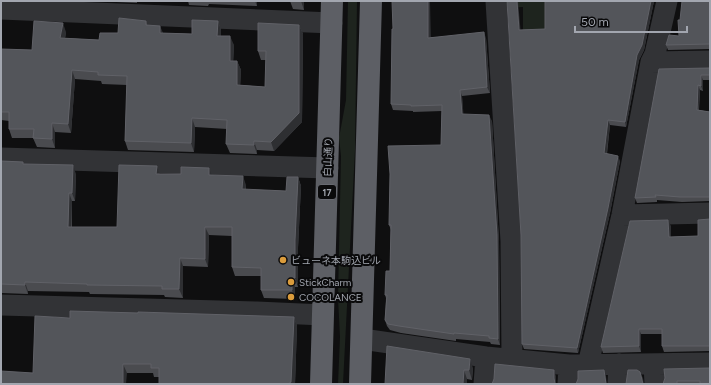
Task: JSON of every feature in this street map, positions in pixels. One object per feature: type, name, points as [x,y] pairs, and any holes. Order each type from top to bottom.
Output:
[{"type":"highway","name":"白山通り","points":[[321,384],[332,1]]},
{"type":"highway","points":[[360,384],[371,1]]},
{"type":"street","points":[[496,1],[511,241],[512,359]]},
{"type":"street","points":[[575,371],[622,214],[651,62],[655,54],[667,1]]},
{"type":"street","points":[[1,9],[332,23]]},
{"type":"street","points":[[651,62],[710,61]]},
{"type":"street","points":[[1,158],[328,168]]},
{"type":"street","points":[[622,214],[710,213]]},
{"type":"street","points":[[1,305],[323,315]]},
{"type":"street","points":[[362,339],[486,357],[512,359],[575,371],[619,374],[654,374],[710,363]]},
{"type":"street","points":[[484,384],[486,357]]},
{"type":"shaded area","points":[[348,1],[357,1],[355,150],[343,384],[338,384],[340,337],[338,298],[341,156],[339,138],[346,100]]},
{"type":"shaded area","points":[[501,1],[545,1],[546,33],[523,34],[523,7],[502,8]]},
{"type":"building","points":[[392,1],[428,1],[428,38],[484,32],[487,87],[460,90],[462,114],[489,115],[497,235],[498,339],[489,338],[489,336],[454,334],[399,326],[388,324],[385,320],[387,295],[385,295],[386,271],[390,271],[391,225],[389,225],[390,174],[388,146],[441,145],[442,105],[411,106],[391,104],[393,29]]},
{"type":"building","points":[[507,1],[517,1],[519,30],[545,29],[545,1],[651,1],[642,45],[637,55],[625,122],[608,120],[604,153],[618,156],[577,348],[522,344],[521,235]]},
{"type":"building","points":[[682,1],[710,1],[710,44],[666,45],[669,35],[679,36],[678,20],[680,20]]},
{"type":"building","points":[[119,18],[146,21],[146,25],[160,26],[160,33],[192,34],[192,20],[218,21],[217,36],[230,36],[230,61],[237,61],[237,85],[265,87],[266,51],[258,51],[258,23],[299,25],[299,113],[271,142],[254,141],[254,145],[226,144],[227,120],[192,118],[191,143],[125,141],[127,76],[98,75],[98,72],[72,70],[68,124],[52,123],[52,139],[33,138],[34,129],[9,129],[9,112],[1,112],[1,49],[32,50],[34,21],[63,23],[60,38],[99,40],[100,33],[118,33]]},
{"type":"building","points":[[710,68],[710,75],[701,75],[701,86],[698,85],[697,110],[710,112],[710,197],[655,195],[656,197],[635,198],[659,69]]},
{"type":"building","points":[[1,161],[23,162],[23,164],[73,165],[72,193],[69,193],[68,227],[117,227],[119,165],[157,166],[156,174],[181,174],[181,167],[209,168],[209,175],[243,176],[242,189],[286,191],[287,177],[298,177],[295,278],[292,278],[292,290],[261,290],[261,268],[232,267],[232,227],[205,227],[205,259],[180,258],[179,289],[162,289],[162,286],[25,282],[25,285],[1,284]]},
{"type":"building","points":[[710,219],[710,346],[662,346],[662,329],[639,329],[639,346],[601,347],[630,221],[668,220],[669,237],[698,236],[698,220]]},
{"type":"building","points":[[70,311],[294,317],[291,382],[290,384],[159,384],[159,368],[151,368],[151,364],[123,364],[123,384],[1,384],[1,371],[33,373],[35,316],[70,318]]},
{"type":"building","points":[[387,346],[470,359],[469,370],[464,370],[463,384],[385,384]]},
{"type":"building","points":[[495,364],[554,370],[555,384],[492,384],[494,379]]},
{"type":"building","points":[[710,368],[710,384],[700,384],[700,381],[677,381],[677,384],[663,384],[665,378],[664,369]]},
{"type":"building","points":[[604,370],[606,384],[576,384],[578,379],[578,371]]},
{"type":"building","points":[[628,370],[637,370],[640,372],[643,384],[626,384]]},
{"type":"place","name":"ビューネ本駒込ビル","points":[[283,260]]},
{"type":"place","name":"StickCharm","points":[[291,282]]},
{"type":"place","name":"COCOLANCE","points":[[291,297]]}]
